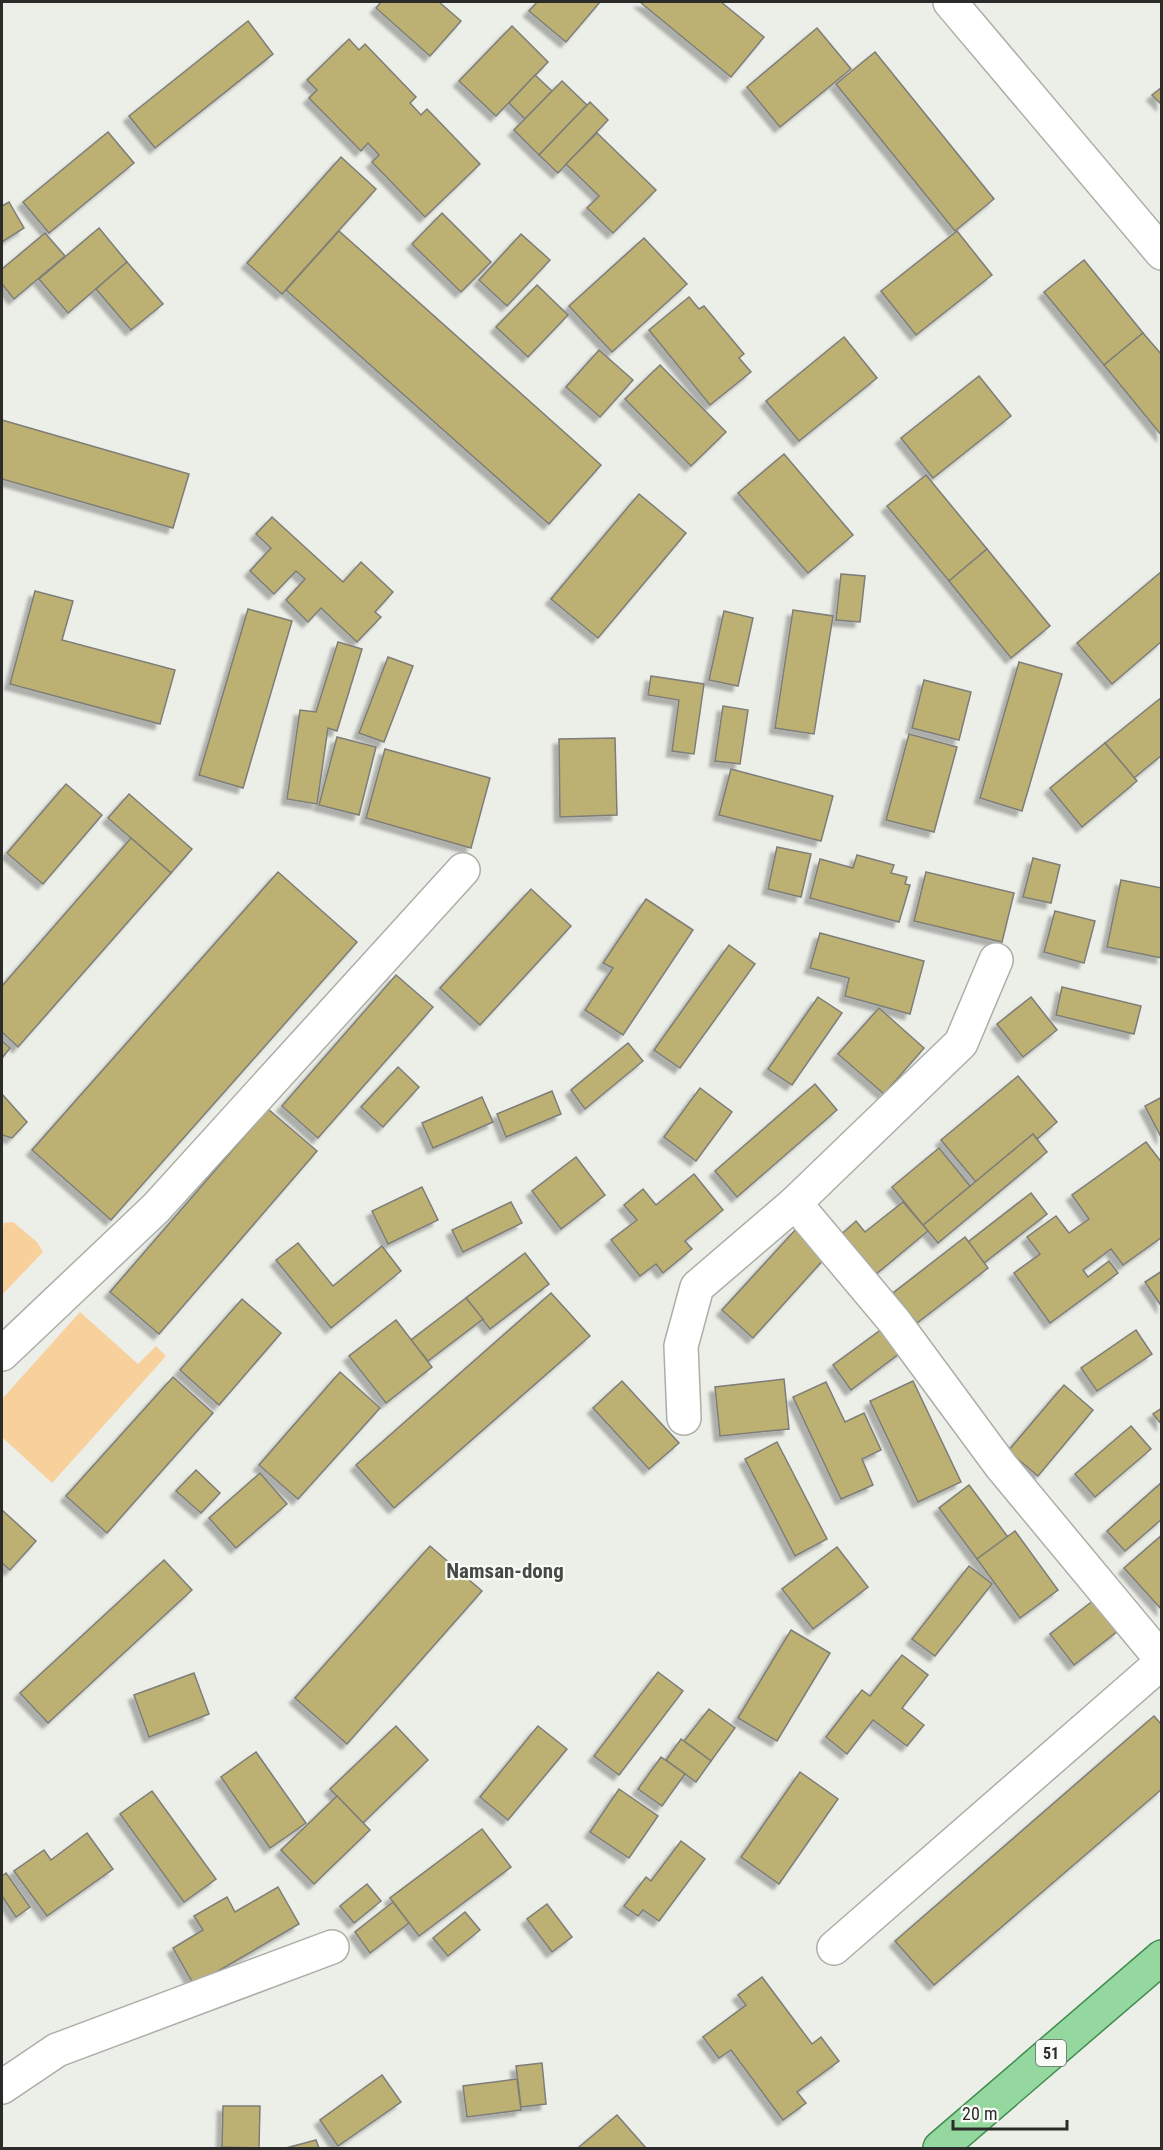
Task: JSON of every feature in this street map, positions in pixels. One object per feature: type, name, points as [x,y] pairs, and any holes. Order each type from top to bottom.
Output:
[{"type":"main road","name":"51","points":[[940,2148],[1161,1957]]},
{"type":"street","points":[[950,2],[1161,254]]},
{"type":"street","points":[[2,1354],[156,1208],[463,870]]},
{"type":"street","points":[[684,1418],[681,1346],[697,1287],[795,1203],[962,1043],[996,960]]},
{"type":"street","points":[[795,1203],[894,1321],[1002,1466],[1161,1661],[834,1948]]},
{"type":"street","points":[[2,2087],[57,2050],[332,1947]]},
{"type":"shaded area","points":[[13,1222],[37,1242],[43,1252],[2,1295],[2,1232],[4,1223]]},
{"type":"shaded area","points":[[80,1312],[138,1364],[156,1346],[166,1356],[52,1483],[2,1437],[2,1399]]},
{"type":"building","points":[[381,2],[439,2],[461,21],[430,56],[376,8]]},
{"type":"building","points":[[537,2],[600,2],[566,42],[529,11]]},
{"type":"building","points":[[640,2],[721,2],[764,37],[731,77]]},
{"type":"building","points":[[248,21],[273,54],[155,148],[129,116]]},
{"type":"building","points":[[512,26],[548,62],[496,116],[459,81]]},
{"type":"building","points":[[817,28],[851,69],[780,127],[747,87]]},
{"type":"building","points":[[349,39],[359,50],[365,44],[416,97],[410,103],[421,115],[427,109],[480,164],[425,217],[372,162],[379,155],[368,143],[361,151],[309,98],[317,90],[307,80]]},
{"type":"building","points":[[875,52],[994,199],[955,231],[836,84]]},
{"type":"building","points":[[535,75],[552,91],[525,119],[509,103]]},
{"type":"building","points":[[562,81],[587,105],[539,155],[514,130]]},
{"type":"building","points":[[1162,87],[1162,105],[1152,95]]},
{"type":"building","points":[[590,102],[608,120],[558,173],[539,155]]},
{"type":"building","points":[[108,132],[134,163],[49,233],[23,202]]},
{"type":"building","points":[[597,133],[656,190],[613,233],[587,208],[599,196],[566,164]]},
{"type":"building","points":[[341,157],[376,189],[282,294],[247,263]]},
{"type":"building","points":[[9,202],[24,228],[2,242],[2,206]]},
{"type":"building","points":[[442,213],[491,262],[461,292],[412,244]]},
{"type":"building","points":[[99,228],[127,262],[68,313],[39,279]]},
{"type":"building","points":[[339,231],[601,465],[549,524],[286,290]]},
{"type":"building","points":[[957,231],[992,275],[916,335],[881,291]]},
{"type":"building","points":[[45,233],[65,256],[14,299],[2,284],[2,269]]},
{"type":"building","points":[[521,234],[550,260],[507,306],[479,280]]},
{"type":"building","points":[[644,238],[687,284],[612,352],[569,306]]},
{"type":"building","points":[[1084,260],[1143,333],[1104,365],[1044,292]]},
{"type":"building","points":[[127,262],[163,304],[131,330],[96,289]]},
{"type":"building","points":[[537,285],[568,315],[528,357],[496,327]]},
{"type":"building","points":[[689,297],[699,309],[704,306],[744,354],[739,358],[751,372],[710,405],[649,330]]},
{"type":"building","points":[[1143,333],[1162,355],[1162,436],[1104,365]]},
{"type":"building","points":[[844,337],[877,378],[799,441],[766,401]]},
{"type":"building","points":[[599,350],[633,380],[600,417],[566,387]]},
{"type":"building","points":[[660,365],[726,432],[691,466],[625,399]]},
{"type":"building","points":[[979,376],[1011,416],[933,478],[901,438]]},
{"type":"building","points":[[2,420],[189,474],[173,528],[2,479]]},
{"type":"building","points":[[784,454],[853,535],[808,573],[738,493]]},
{"type":"building","points":[[926,475],[987,549],[949,581],[887,506]]},
{"type":"building","points":[[639,494],[686,533],[598,638],[551,599]]},
{"type":"building","points":[[272,517],[343,582],[361,562],[393,592],[375,612],[381,617],[357,642],[321,608],[308,622],[286,600],[305,579],[296,571],[274,594],[250,571],[271,548],[256,534]]},
{"type":"building","points":[[987,549],[1050,626],[1011,658],[949,581]]},
{"type":"building","points":[[1162,571],[1162,641],[1112,684],[1077,643]]},
{"type":"building","points":[[841,574],[865,576],[860,622],[836,620]]},
{"type":"building","points":[[35,591],[73,601],[62,640],[175,670],[160,724],[10,684]]},
{"type":"building","points":[[248,609],[292,621],[243,788],[199,775]]},
{"type":"building","points":[[793,610],[833,616],[814,734],[775,728]]},
{"type":"building","points":[[724,611],[753,618],[738,686],[709,680]]},
{"type":"building","points":[[338,642],[362,649],[337,731],[328,728],[317,804],[287,799],[300,710],[316,712]]},
{"type":"building","points":[[388,657],[413,666],[384,742],[359,733]]},
{"type":"building","points":[[1019,662],[1062,674],[1022,811],[980,798]]},
{"type":"building","points":[[651,676],[704,684],[694,754],[672,751],[679,700],[648,695]]},
{"type":"building","points":[[924,680],[971,692],[959,740],[912,728]]},
{"type":"building","points":[[1162,697],[1162,755],[1134,778],[1105,743]]},
{"type":"building","points":[[723,706],[748,710],[740,764],[715,761]]},
{"type":"building","points":[[909,734],[957,747],[934,832],[886,820]]},
{"type":"building","points":[[337,737],[376,747],[359,815],[319,805]]},
{"type":"building","points":[[615,738],[617,815],[560,817],[559,739]]},
{"type":"building","points":[[1105,743],[1137,781],[1082,827],[1050,788]]},
{"type":"building","points":[[385,749],[490,778],[471,848],[366,818]]},
{"type":"building","points":[[731,769],[833,796],[821,841],[719,815]]},
{"type":"building","points":[[66,784],[102,815],[43,884],[7,853]]},
{"type":"building","points":[[129,794],[192,849],[171,873],[108,818]]},
{"type":"building","points":[[131,838],[171,873],[18,1047],[2,1032],[2,986]]},
{"type":"building","points":[[777,847],[811,854],[801,897],[768,889]]},
{"type":"building","points":[[857,855],[894,865],[891,873],[907,877],[905,884],[910,885],[899,922],[810,898],[820,859],[853,868]]},
{"type":"building","points":[[1033,858],[1060,865],[1051,903],[1023,897]]},
{"type":"building","points":[[278,872],[357,942],[111,1220],[32,1150]]},
{"type":"building","points":[[926,872],[1014,893],[1002,942],[914,921]]},
{"type":"building","points":[[1121,880],[1162,888],[1162,958],[1107,947]]},
{"type":"building","points":[[531,889],[571,926],[480,1025],[440,988]]},
{"type":"building","points":[[646,899],[693,930],[623,1035],[585,1010],[613,968],[603,963]]},
{"type":"building","points":[[1055,911],[1095,921],[1084,963],[1044,952]]},
{"type":"building","points":[[820,933],[924,961],[910,1014],[845,996],[849,978],[810,968]]},
{"type":"building","points":[[729,945],[755,964],[680,1068],[654,1050]]},
{"type":"building","points":[[396,975],[433,1007],[318,1138],[282,1106]]},
{"type":"building","points":[[1062,987],[1141,1006],[1134,1034],[1056,1015]]},
{"type":"building","points":[[818,997],[842,1013],[792,1085],[768,1069]]},
{"type":"building","points":[[1031,997],[1057,1030],[1023,1057],[997,1024]]},
{"type":"building","points":[[879,1008],[924,1048],[884,1094],[838,1054]]},
{"type":"building","points":[[2,1041],[10,1048],[2,1058]]},
{"type":"building","points":[[628,1043],[643,1061],[585,1109],[571,1090]]},
{"type":"building","points":[[398,1067],[419,1087],[383,1127],[361,1107]]},
{"type":"building","points":[[1018,1076],[1057,1122],[1037,1139],[1033,1134],[976,1182],[941,1140]]},
{"type":"building","points":[[815,1084],[837,1110],[737,1197],[715,1171]]},
{"type":"building","points":[[700,1088],[732,1112],[696,1161],[664,1137]]},
{"type":"building","points":[[552,1091],[561,1114],[506,1137],[497,1114]]},
{"type":"building","points":[[2,1094],[27,1122],[12,1138],[2,1135]]},
{"type":"building","points":[[482,1097],[493,1122],[433,1148],[422,1123]]},
{"type":"building","points":[[1162,1097],[1162,1139],[1145,1106]]},
{"type":"building","points":[[268,1109],[317,1151],[159,1334],[110,1292]]},
{"type":"building","points":[[1033,1134],[1047,1152],[938,1243],[923,1225]]},
{"type":"building","points":[[1146,1142],[1162,1163],[1162,1237],[1123,1265],[1111,1249],[1083,1270],[1088,1277],[1109,1261],[1118,1273],[1050,1323],[1014,1273],[1040,1254],[1027,1237],[1056,1216],[1069,1233],[1089,1219],[1072,1195]]},
{"type":"building","points":[[939,1148],[970,1186],[923,1225],[892,1187]]},
{"type":"building","points":[[576,1157],[605,1195],[561,1229],[532,1191]]},
{"type":"building","points":[[694,1174],[723,1210],[685,1241],[692,1249],[663,1273],[656,1264],[640,1276],[611,1240],[637,1220],[624,1205],[643,1189],[656,1205]]},
{"type":"building","points":[[422,1187],[438,1220],[388,1244],[372,1211]]},
{"type":"building","points":[[1031,1193],[1047,1214],[984,1263],[968,1242]]},
{"type":"building","points":[[511,1202],[522,1223],[463,1252],[452,1230]]},
{"type":"building","points":[[903,1202],[928,1231],[869,1280],[835,1240],[856,1221],[865,1232]]},
{"type":"building","points":[[796,1229],[826,1257],[753,1338],[722,1310]]},
{"type":"building","points":[[965,1237],[988,1268],[917,1323],[893,1293]]},
{"type":"building","points":[[298,1243],[333,1286],[382,1246],[401,1271],[331,1328],[276,1260]]},
{"type":"building","points":[[525,1253],[549,1284],[490,1329],[466,1298]]},
{"type":"building","points":[[1162,1271],[1162,1307],[1145,1282]]},
{"type":"building","points":[[551,1293],[590,1336],[394,1508],[356,1465]]},
{"type":"building","points":[[466,1298],[483,1319],[428,1361],[411,1340]]},
{"type":"building","points":[[242,1299],[281,1333],[219,1405],[180,1370]]},
{"type":"building","points":[[396,1320],[432,1367],[386,1403],[349,1356]]},
{"type":"building","points":[[886,1326],[904,1350],[851,1390],[833,1365]]},
{"type":"building","points":[[1136,1330],[1152,1354],[1097,1391],[1081,1368]]},
{"type":"building","points":[[340,1372],[380,1408],[298,1499],[259,1465]]},
{"type":"building","points":[[173,1377],[213,1413],[107,1533],[66,1496]]},
{"type":"building","points":[[784,1379],[789,1429],[720,1436],[715,1387]]},
{"type":"building","points":[[622,1381],[679,1443],[649,1469],[593,1408]]},
{"type":"building","points":[[913,1381],[961,1482],[918,1502],[870,1401]]},
{"type":"building","points":[[826,1382],[845,1422],[864,1413],[881,1450],[862,1459],[873,1485],[841,1499],[793,1397]]},
{"type":"building","points":[[1064,1385],[1093,1410],[1038,1476],[1008,1451]]},
{"type":"building","points":[[1162,1408],[1162,1425],[1153,1414]]},
{"type":"building","points":[[1131,1426],[1151,1449],[1095,1497],[1075,1474]]},
{"type":"building","points":[[777,1442],[827,1539],[795,1556],[745,1459]]},
{"type":"building","points":[[196,1470],[220,1493],[201,1513],[176,1491]]},
{"type":"building","points":[[260,1473],[287,1504],[236,1548],[209,1518]]},
{"type":"building","points":[[1162,1482],[1162,1519],[1125,1551],[1107,1531]]},
{"type":"building","points":[[969,1485],[1008,1537],[977,1559],[939,1508]]},
{"type":"building","points":[[2,1510],[36,1541],[10,1570],[2,1563]]},
{"type":"building","points":[[1015,1531],[1058,1590],[1020,1618],[977,1559]]},
{"type":"building","points":[[1162,1535],[1162,1610],[1124,1568]]},
{"type":"building","points":[[430,1546],[482,1591],[347,1744],[295,1698]]},
{"type":"building","points":[[837,1547],[868,1587],[813,1629],[782,1589]]},
{"type":"building","points":[[164,1560],[192,1590],[48,1723],[20,1693]]},
{"type":"building","points":[[969,1566],[992,1584],[935,1656],[912,1639]]},
{"type":"building","points":[[1094,1600],[1118,1631],[1074,1665],[1050,1634]]},
{"type":"building","points":[[791,1630],[830,1653],[777,1741],[738,1718]]},
{"type":"building","points":[[902,1655],[928,1675],[902,1708],[924,1725],[907,1746],[873,1720],[847,1754],[826,1737],[862,1690],[870,1696]]},
{"type":"building","points":[[658,1672],[683,1691],[619,1775],[594,1756]]},
{"type":"building","points":[[194,1673],[209,1714],[149,1737],[134,1695]]},
{"type":"building","points":[[709,1709],[735,1728],[711,1761],[684,1741]]},
{"type":"building","points":[[1154,1716],[1162,1725],[1162,1789],[934,1985],[895,1941]]},
{"type":"building","points":[[396,1726],[428,1760],[363,1823],[330,1789]]},
{"type":"building","points":[[538,1726],[567,1749],[508,1820],[480,1797]]},
{"type":"building","points":[[681,1739],[711,1761],[696,1782],[666,1760]]},
{"type":"building","points":[[256,1752],[306,1823],[270,1848],[221,1777]]},
{"type":"building","points":[[661,1757],[685,1774],[662,1806],[638,1789]]},
{"type":"building","points":[[800,1772],[838,1799],[779,1884],[741,1857]]},
{"type":"building","points":[[619,1789],[658,1816],[629,1858],[590,1832]]},
{"type":"building","points":[[152,1791],[216,1879],[184,1902],[120,1814]]},
{"type":"building","points":[[337,1796],[370,1830],[314,1884],[281,1850]]},
{"type":"building","points":[[482,1829],[511,1867],[419,1936],[390,1898]]},
{"type":"building","points":[[87,1833],[113,1869],[47,1916],[14,1871],[44,1850],[51,1860]]},
{"type":"building","points":[[681,1841],[705,1859],[659,1921],[643,1910],[638,1916],[624,1906],[646,1877],[651,1881]]},
{"type":"building","points":[[6,1873],[30,1907],[16,1917],[2,1896],[2,1876]]},
{"type":"building","points":[[367,1884],[381,1901],[354,1923],[340,1906]]},
{"type":"building","points":[[278,1887],[299,1924],[194,1985],[173,1948],[203,1930],[194,1916],[227,1897],[235,1912]]},
{"type":"building","points":[[393,1902],[409,1923],[370,1953],[355,1932]]},
{"type":"building","points":[[547,1904],[572,1937],[552,1952],[527,1919]]},
{"type":"building","points":[[465,1912],[480,1930],[448,1956],[433,1938]]},
{"type":"building","points":[[762,1977],[812,2044],[821,2037],[839,2061],[797,2092],[806,2103],[783,2120],[731,2050],[719,2058],[703,2037],[746,2005],[738,1995]]},
{"type":"building","points":[[542,2063],[546,2104],[521,2107],[516,2066]]},
{"type":"building","points":[[382,2075],[401,2102],[338,2146],[320,2120]]},
{"type":"building","points":[[517,2079],[521,2110],[467,2117],[463,2086]]},
{"type":"building","points":[[223,2106],[260,2106],[259,2148],[222,2147]]},
{"type":"building","points":[[617,2115],[646,2148],[578,2148]]},
{"type":"building","points":[[316,2140],[319,2148],[286,2148]]},
{"type":"district","name":"Namsan-dong","points":[[505,1571]]}]
